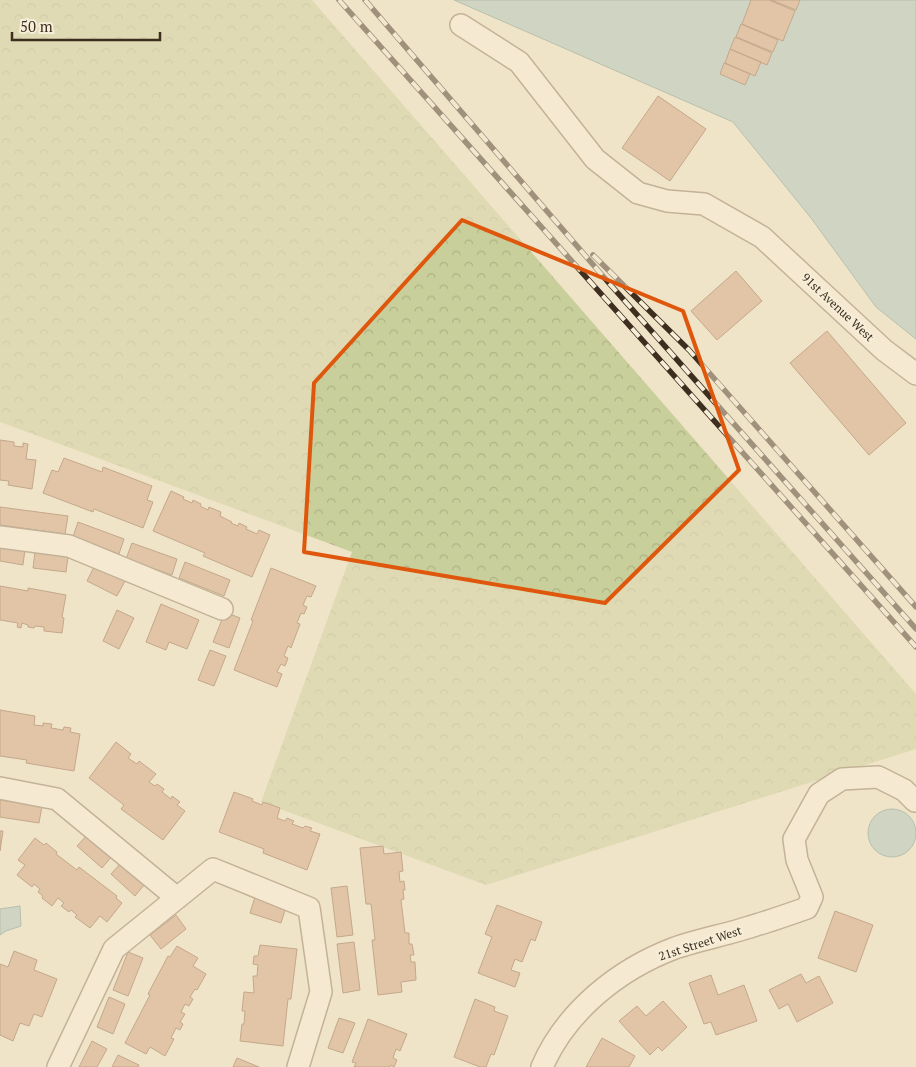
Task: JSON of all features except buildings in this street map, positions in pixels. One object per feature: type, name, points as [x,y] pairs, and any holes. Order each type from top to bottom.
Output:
[{"type":"street","name":"91st Avenue West","points":[[461,25],[519,62],[569,128],[595,158],[638,193],[667,201],[704,204],[762,237],[884,350],[916,374]]},
{"type":"street","points":[[0,537],[68,546],[222,609]]},
{"type":"street","name":"21st Street West","points":[[542,1067],[566,1027],[589,1001],[615,979],[644,962],[676,948],[755,926],[807,908],[812,897],[797,860],[794,839],[819,794],[842,779],[878,777],[904,790],[915,802]]},
{"type":"street","points":[[0,788],[57,799],[177,898]]},
{"type":"street","points":[[58,1067],[114,949],[213,869],[308,908],[321,992],[298,1067]]},
{"type":"highlighted area","points":[[462,220],[683,311],[739,470],[605,603],[304,552],[314,383]]},
{"type":"green space","points":[[0,0],[312,0],[916,694],[916,749],[486,885],[261,802],[352,552],[0,422]]},
{"type":"water","points":[[454,0],[916,0],[916,339],[876,307],[811,218],[733,122]]},
{"type":"water","points":[[887,809],[897,809],[909,816],[916,828],[916,838],[909,850],[897,857],[887,857],[879,853],[872,846],[868,838],[868,828],[872,820],[879,813]]},
{"type":"water","points":[[20,906],[21,926],[0,935],[0,909]]},
{"type":"railway","points":[[339,0],[916,647]]},
{"type":"railway","points":[[365,0],[608,282],[916,629]]},
{"type":"railway","points":[[593,255],[689,350],[916,607]]}]
